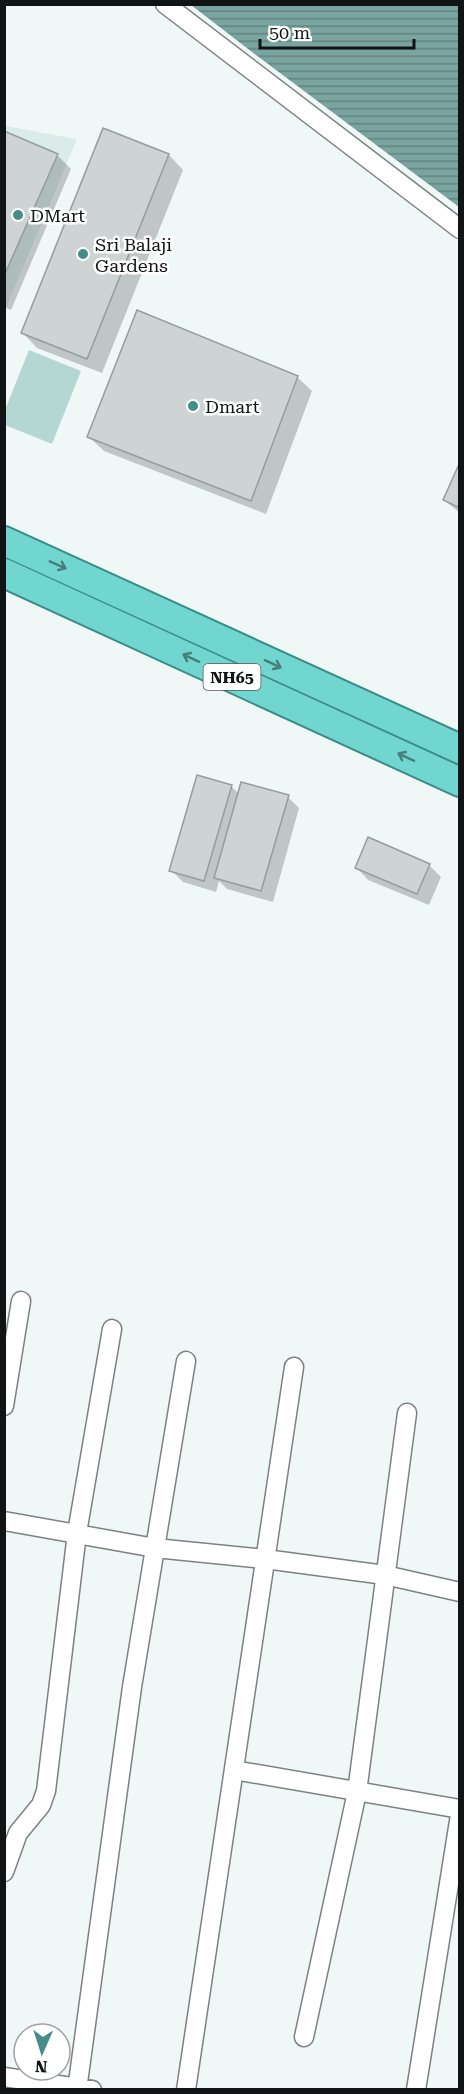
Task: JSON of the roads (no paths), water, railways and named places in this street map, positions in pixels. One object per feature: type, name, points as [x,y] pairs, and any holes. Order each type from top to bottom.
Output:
[{"type":"highway","name":"NH65","points":[[4,541],[459,749]]},
{"type":"highway","name":"NH65","points":[[4,573],[459,782]]},
{"type":"street","points":[[165,4],[459,229]]},
{"type":"street","points":[[4,1406],[21,1301]]},
{"type":"street","points":[[4,1872],[18,1833],[41,1805],[46,1791],[77,1533],[112,1329]]},
{"type":"street","points":[[4,2077],[82,2089],[132,1687],[186,1361]]},
{"type":"street","points":[[186,2090],[294,1367]]},
{"type":"street","points":[[304,2037],[357,1792],[407,1413]]},
{"type":"street","points":[[4,1521],[155,1548],[265,1559],[385,1575],[459,1592]]},
{"type":"street","points":[[234,1770],[459,1809]]},
{"type":"street","points":[[416,2090],[459,1815]]},
{"type":"place","name":"DMart","points":[[18,215]]},
{"type":"place","name":"Sri Balaji Gardens","points":[[83,254]]},
{"type":"place","name":"Dmart","points":[[193,406]]}]
